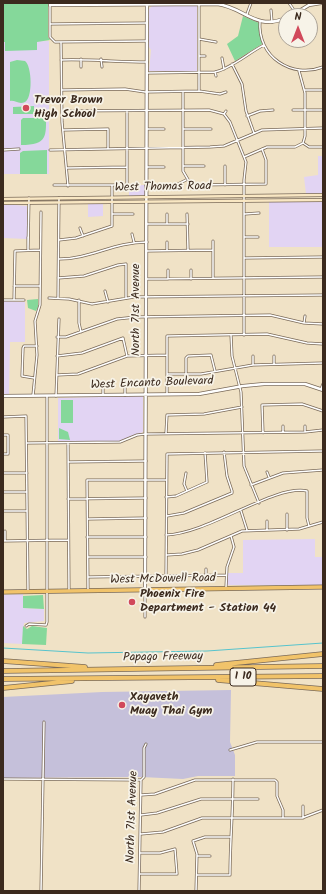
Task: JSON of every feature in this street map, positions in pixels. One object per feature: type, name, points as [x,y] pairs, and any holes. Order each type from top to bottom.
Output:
[{"type":"highway","points":[[186,668],[323,654]]},
{"type":"highway","points":[[3,661],[133,669]]},
{"type":"highway","name":"Papago Freeway","points":[[3,671],[323,666]]},
{"type":"highway","name":"Papago Freeway","points":[[3,680],[323,676]]},
{"type":"highway","points":[[164,678],[255,682],[323,689]]},
{"type":"highway","points":[[3,688],[112,679]]},
{"type":"main road","points":[[232,201],[233,196]]},
{"type":"main road","name":"West Thomas Road","points":[[3,199],[323,196]]},
{"type":"main road","points":[[200,197],[201,201]]},
{"type":"main road","name":"West Thomas Road","points":[[3,203],[323,200]]},
{"type":"main road","name":"West McDowell Road","points":[[3,592],[323,587]]},
{"type":"street","points":[[147,41],[54,42],[50,37],[50,4],[213,3],[230,7],[246,16],[260,21],[272,22],[278,20]]},
{"type":"street","points":[[246,16],[251,3]]},
{"type":"street","points":[[311,4],[321,3]]},
{"type":"street","name":"North 71st Avenue","points":[[145,617],[147,4]]},
{"type":"street","points":[[199,4],[199,91]]},
{"type":"street","points":[[271,10],[272,22]]},
{"type":"street","points":[[260,21],[260,33],[264,46],[273,58],[280,63],[300,70],[310,71],[323,67]]},
{"type":"street","points":[[50,24],[147,23]]},
{"type":"street","points":[[199,39],[216,42]]},
{"type":"street","points":[[61,42],[62,111],[68,186]]},
{"type":"street","points":[[147,73],[215,72],[224,69],[264,46]]},
{"type":"street","points":[[199,56],[205,56]]},
{"type":"street","points":[[222,58],[224,69]]},
{"type":"street","points":[[81,59],[81,67]]},
{"type":"street","points":[[61,60],[102,59],[114,62],[147,62]]},
{"type":"street","points":[[102,59],[102,67]]},
{"type":"street","points":[[232,64],[243,86],[247,116],[254,133]]},
{"type":"street","points":[[300,70],[305,90],[305,128],[303,143]]},
{"type":"street","points":[[215,72],[216,76]]},
{"type":"street","points":[[62,90],[126,89],[147,92],[199,91],[220,94],[226,92]]},
{"type":"street","points":[[305,90],[323,90]]},
{"type":"street","points":[[183,92],[183,166],[186,179],[196,185],[266,184],[266,160],[262,149]]},
{"type":"street","points":[[54,185],[127,186],[127,110]]},
{"type":"street","points":[[62,111],[147,110],[218,112],[224,114],[230,122],[246,166],[244,184],[244,335]]},
{"type":"street","points":[[247,116],[258,112],[273,110]]},
{"type":"street","points":[[293,110],[323,110]]},
{"type":"street","points":[[50,150],[220,146],[254,133],[270,129],[323,128]]},
{"type":"street","points":[[63,130],[108,129],[108,148]]},
{"type":"street","points":[[147,129],[164,129]]},
{"type":"street","points":[[183,129],[211,129]]},
{"type":"street","points":[[303,143],[309,147],[323,147]]},
{"type":"street","points":[[244,157],[268,147],[295,147],[303,143]]},
{"type":"street","points":[[3,150],[19,150]]},
{"type":"street","points":[[183,166],[204,166]]},
{"type":"street","points":[[225,166],[225,185]]},
{"type":"street","points":[[67,168],[127,167]]},
{"type":"street","points":[[147,167],[164,167]]},
{"type":"street","points":[[147,185],[176,185],[186,179]]},
{"type":"street","points":[[59,240],[83,236],[112,226],[112,186]]},
{"type":"street","points":[[28,250],[29,198]]},
{"type":"street","points":[[58,298],[59,198]]},
{"type":"street","points":[[33,396],[37,346],[35,321],[39,308],[40,286],[41,212]]},
{"type":"street","points":[[245,214],[259,213]]},
{"type":"street","points":[[112,214],[133,214]]},
{"type":"street","points":[[167,214],[167,224]]},
{"type":"street","points":[[187,214],[188,250]]},
{"type":"street","points":[[147,224],[188,224]]},
{"type":"street","points":[[80,228],[83,236]]},
{"type":"street","points":[[132,234],[134,242]]},
{"type":"street","points":[[245,236],[258,236]]},
{"type":"street","points":[[213,278],[214,241]]},
{"type":"street","points":[[58,259],[76,258],[109,247],[134,242],[147,242]]},
{"type":"street","points":[[167,242],[167,250]]},
{"type":"street","points":[[14,300],[15,251],[40,250]]},
{"type":"street","points":[[146,251],[213,250]]},
{"type":"street","points":[[245,258],[323,257]]},
{"type":"street","points":[[58,278],[75,278],[118,264],[126,264],[126,298]]},
{"type":"street","points":[[168,270],[168,279]]},
{"type":"street","points":[[191,270],[191,279]]},
{"type":"street","points":[[146,279],[323,277]]},
{"type":"street","points":[[14,286],[40,286]]},
{"type":"street","points":[[105,291],[108,302]]},
{"type":"street","points":[[49,298],[79,300],[92,304],[126,298],[146,297],[323,295]]},
{"type":"street","points":[[3,300],[24,300]]},
{"type":"street","points":[[79,300],[79,323],[81,332]]},
{"type":"street","points":[[57,337],[66,337],[117,319],[146,317],[277,316],[304,323],[323,324]]},
{"type":"street","points":[[304,323],[305,316]]},
{"type":"street","points":[[56,396],[57,337],[59,319]]},
{"type":"street","points":[[231,335],[235,367],[240,386],[244,466],[259,503]]},
{"type":"street","points":[[166,394],[167,336],[276,335],[307,343],[323,344]]},
{"type":"street","points":[[57,356],[82,353],[123,338],[127,356]]},
{"type":"street","points":[[34,378],[23,378],[23,346],[37,346]]},
{"type":"street","points":[[57,376],[78,374],[127,356],[167,355]]},
{"type":"street","points":[[186,374],[186,356],[211,355],[215,371]]},
{"type":"street","points":[[252,356],[253,364]]},
{"type":"street","points":[[274,356],[274,364]]},
{"type":"street","points":[[167,374],[215,371],[253,364],[323,363]]},
{"type":"street","points":[[125,379],[125,395]]},
{"type":"street","name":"West Encanto Boulevard","points":[[3,396],[207,393],[240,386],[302,384],[322,390]]},
{"type":"street","points":[[322,390],[323,384]]},
{"type":"street","points":[[103,388],[103,395]]},
{"type":"street","points":[[26,626],[29,624],[46,625],[48,591],[47,396]]},
{"type":"street","points":[[263,433],[262,405],[302,404],[323,411]]},
{"type":"street","points":[[166,434],[167,415],[204,414],[242,407]]},
{"type":"street","points":[[3,417],[26,416],[28,591]]},
{"type":"street","points":[[283,426],[283,432]]},
{"type":"street","points":[[305,426],[305,432]]},
{"type":"street","points":[[27,443],[120,442],[137,435],[146,434],[263,433],[323,430]]},
{"type":"street","points":[[3,436],[8,435],[8,454],[3,454]]},
{"type":"street","points":[[68,443],[69,591]]},
{"type":"street","points":[[166,576],[167,454],[205,452],[323,452]]},
{"type":"street","points":[[166,497],[176,496],[208,482],[205,452]]},
{"type":"street","points":[[166,516],[184,514],[232,492],[227,476],[224,452]]},
{"type":"street","points":[[68,462],[146,461]]},
{"type":"street","points":[[251,485],[269,477],[296,471],[323,470]]},
{"type":"street","points":[[267,472],[269,477]]},
{"type":"street","points":[[3,473],[27,473]]},
{"type":"street","points":[[186,473],[184,484],[187,491]]},
{"type":"street","points":[[88,590],[87,480],[166,480]]},
{"type":"street","points":[[166,536],[187,533],[284,493],[307,491],[307,518],[309,526]]},
{"type":"street","points":[[3,492],[27,492]]},
{"type":"street","points":[[68,499],[146,498]]},
{"type":"street","points":[[3,511],[27,511]]},
{"type":"street","points":[[241,511],[247,530]]},
{"type":"street","points":[[287,514],[287,530]]},
{"type":"street","points":[[87,519],[146,518]]},
{"type":"street","points":[[266,522],[267,530]]},
{"type":"street","points":[[166,555],[194,551],[247,530],[300,529],[323,522]]},
{"type":"street","points":[[5,531],[4,541],[68,540]]},
{"type":"street","points":[[226,589],[227,567],[234,550],[231,536]]},
{"type":"street","points":[[88,537],[146,537]]},
{"type":"street","points":[[88,557],[146,557]]},
{"type":"street","points":[[206,568],[206,575]]},
{"type":"street","points":[[88,577],[226,575]]},
{"type":"street","points":[[41,891],[44,722]]},
{"type":"street","points":[[230,750],[257,742],[323,742]]},
{"type":"street","name":"North 71st Avenue","points":[[140,891],[141,780],[144,778],[144,748],[146,744]]},
{"type":"street","points":[[3,779],[141,780]]},
{"type":"street","points":[[141,795],[155,794],[195,780],[276,780],[277,796],[283,810],[283,818]]},
{"type":"street","points":[[196,875],[230,875],[230,837],[234,818],[234,780]]},
{"type":"street","points":[[141,815],[160,813],[198,800],[258,799]]},
{"type":"street","points":[[302,806],[303,818]]},
{"type":"street","points":[[140,834],[162,832],[202,818],[303,818],[323,810]]},
{"type":"street","points":[[196,891],[197,856],[193,841],[207,837],[230,837]]},
{"type":"street","points":[[140,854],[160,853],[175,849],[177,874],[140,874]]},
{"type":"street","points":[[197,856],[210,856]]},
{"type":"shaded area","points":[[152,6],[197,6],[197,71],[149,71],[151,50],[149,47],[149,9]]},
{"type":"shaded area","name":"Trevor Brown High School","points":[[49,41],[49,174],[3,174],[3,42]]},
{"type":"shaded area","points":[[318,156],[323,156],[323,194],[306,194],[304,177],[318,175]]},
{"type":"shaded area","points":[[129,185],[145,185],[145,195],[129,196]]},
{"type":"shaded area","points":[[323,201],[323,247],[269,247],[269,202]]},
{"type":"shaded area","points":[[88,203],[103,203],[103,216],[88,217]]},
{"type":"shaded area","points":[[3,204],[27,206],[27,239],[3,238]]},
{"type":"shaded area","points":[[3,301],[25,302],[25,342],[10,342],[9,394],[3,395]]},
{"type":"shaded area","points":[[143,396],[143,432],[120,441],[58,441],[58,398]]},
{"type":"shaded area","points":[[315,539],[315,557],[323,557],[323,585],[227,585],[227,573],[243,573],[243,540]]},
{"type":"shaded area","points":[[23,594],[23,608],[44,609],[44,621],[24,623],[22,644],[3,643],[3,595]]},
{"type":"shaded area","points":[[231,690],[230,742],[235,755],[235,776],[198,776],[183,779],[141,777],[3,778],[3,697],[102,692]]},
{"type":"green space","points":[[3,3],[48,3],[48,37],[50,40],[37,42],[37,50],[5,51],[5,42],[3,42]]},
{"type":"green space","points":[[243,16],[259,23],[262,44],[235,61],[227,44],[238,36]]},
{"type":"green space","points":[[17,60],[25,61],[27,64],[31,82],[28,99],[23,103],[10,101],[10,62]]},
{"type":"green space","points":[[34,106],[34,114],[13,114],[13,107]]},
{"type":"green space","points":[[34,114],[46,114],[44,138],[41,141],[30,145],[21,145],[21,120],[23,118],[34,118]]},
{"type":"green space","points":[[47,150],[47,174],[20,174],[20,153],[23,151]]},
{"type":"green space","points":[[38,299],[38,307],[36,311],[28,308],[27,300]]},
{"type":"green space","points":[[61,400],[73,400],[73,423],[61,423]]},
{"type":"green space","points":[[59,428],[68,432],[70,440],[59,439]]},
{"type":"green space","points":[[43,595],[44,609],[23,608],[23,596]]},
{"type":"green space","points":[[23,626],[27,629],[32,626],[47,628],[46,645],[22,644]]},
{"type":"waterway","points":[[3,648],[88,653],[207,651],[323,643]]},
{"type":"place","name":"Trevor Brown High School","points":[[26,108]]},
{"type":"place","name":"Phoenix Fire Department - Station 44","points":[[132,602]]},
{"type":"place","name":"Xayaveth Muay Thai Gym","points":[[122,705]]}]
